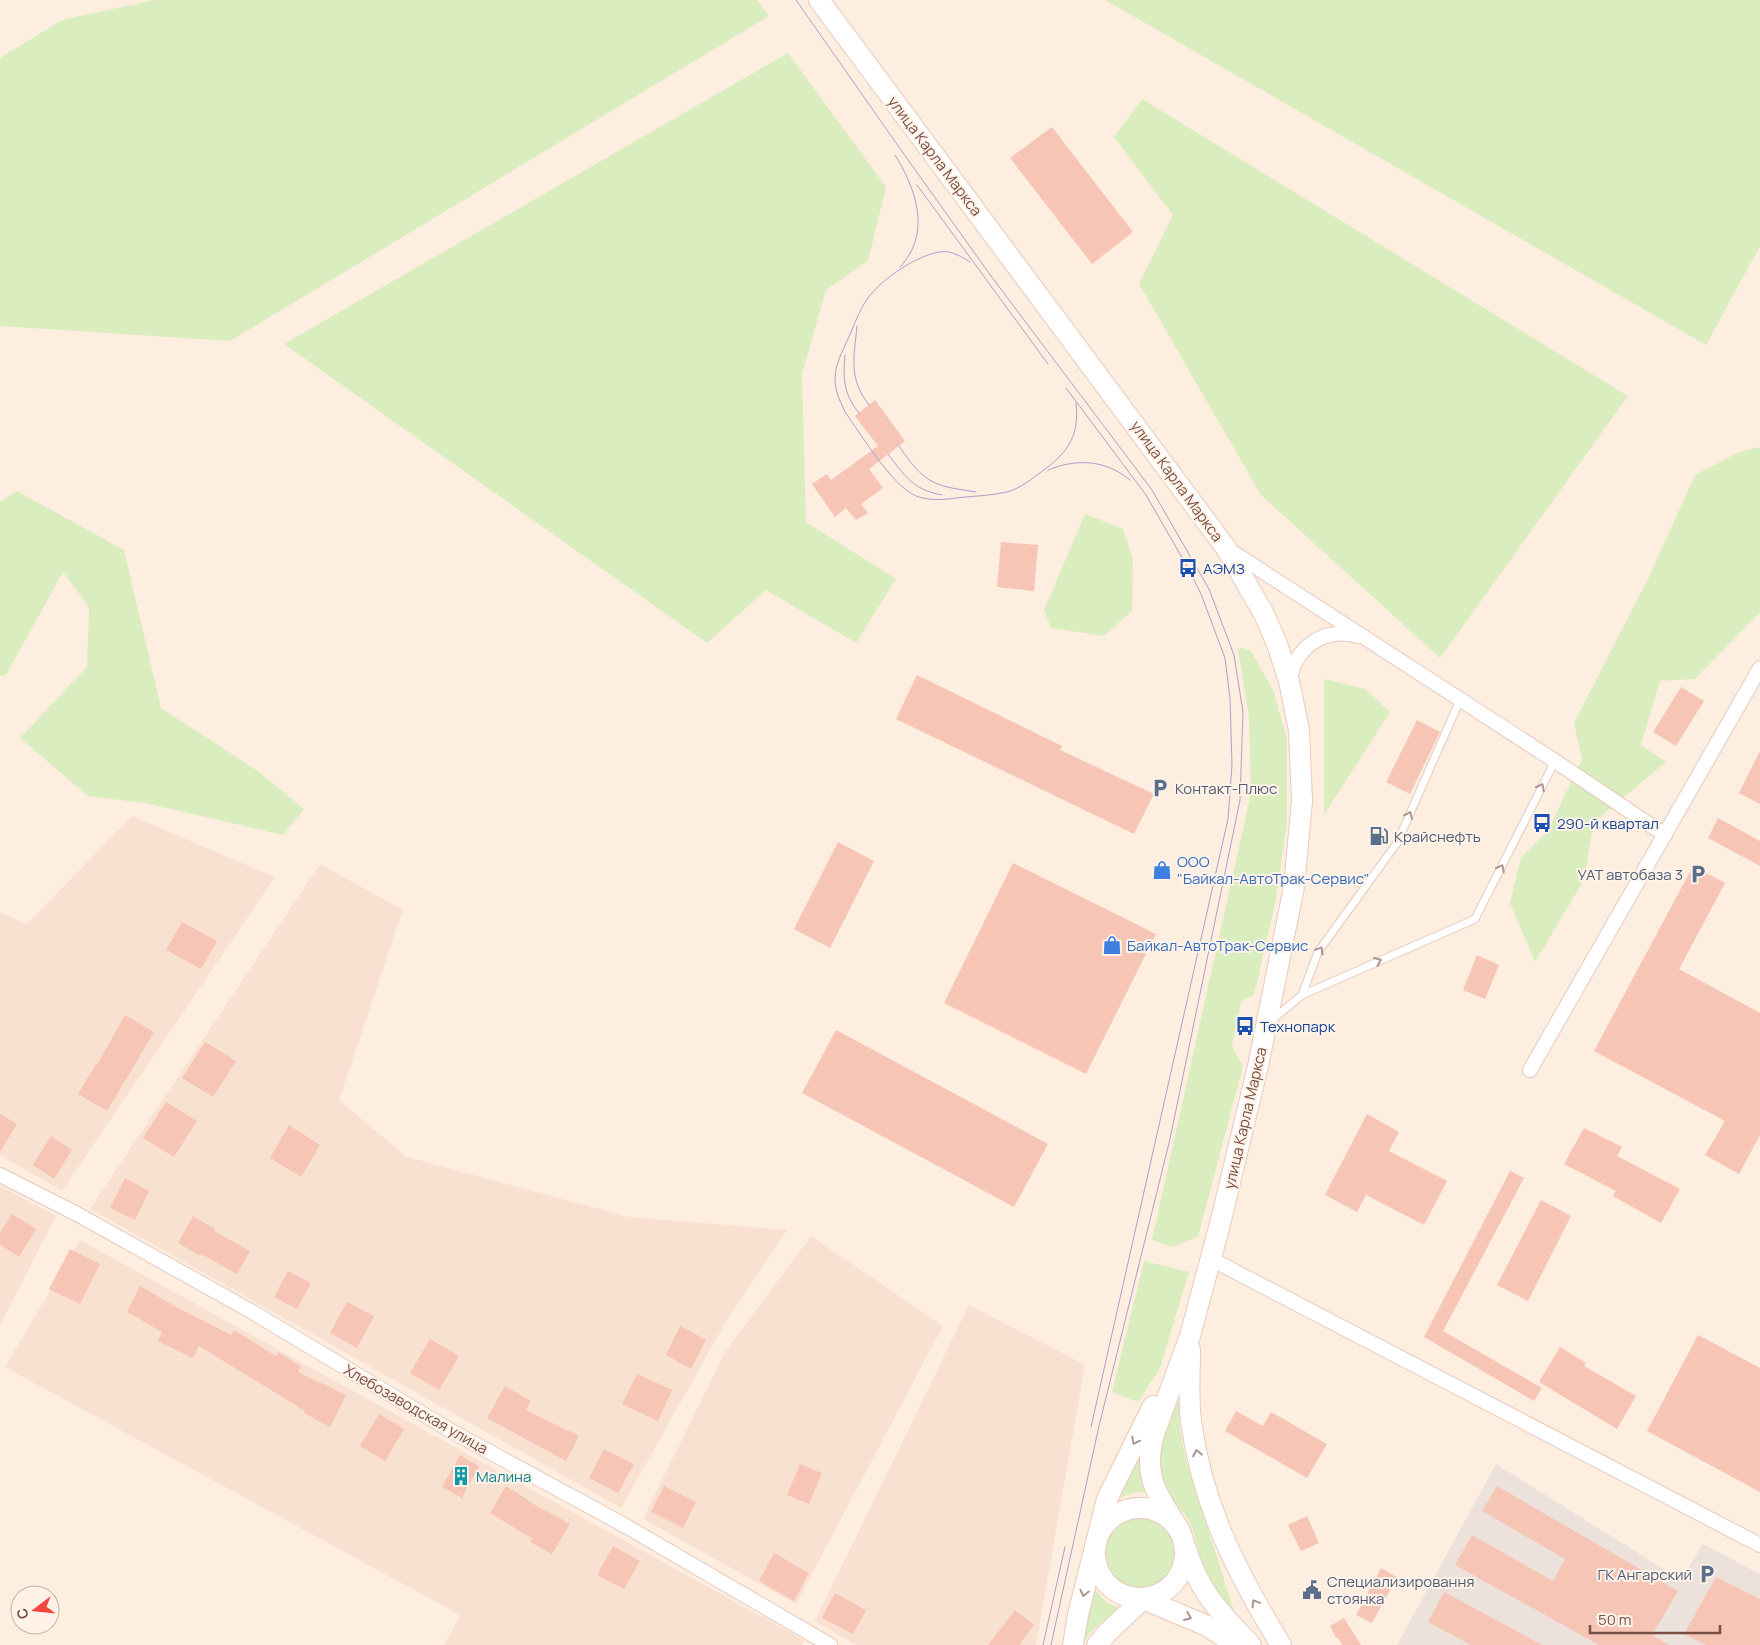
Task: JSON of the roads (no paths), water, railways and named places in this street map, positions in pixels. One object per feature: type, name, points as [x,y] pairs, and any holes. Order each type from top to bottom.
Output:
[{"type":"street","name":"улица Карла Маркса","points":[[819,0],[1226,548],[1264,614],[1277,644],[1289,681],[1299,730],[1302,801],[1294,887],[1258,1066],[1211,1259],[1190,1336],[1154,1434],[1149,1457],[1150,1472],[1154,1484],[1182,1538],[1195,1574],[1212,1603],[1252,1645]]},
{"type":"street","points":[[1226,548],[1555,761],[1665,835]]},
{"type":"street","points":[[1289,681],[1296,660],[1306,647],[1316,640],[1333,633],[1346,633],[1366,638]]},
{"type":"street","points":[[1530,1070],[1760,668]]},
{"type":"street","name":"Хлебозаводская улица","points":[[0,1175],[77,1214],[249,1310],[453,1432],[624,1525],[830,1645]]},
{"type":"street","points":[[1211,1259],[1760,1545]]},
{"type":"street","name":"улица Карла Маркса","points":[[1073,1645],[1107,1499],[1139,1432],[1190,1336]]},
{"type":"street","points":[[1190,1336],[1191,1419],[1205,1486],[1230,1554],[1253,1600],[1280,1645]]},
{"type":"street","points":[[1097,1645],[1143,1599],[1155,1596],[1166,1590],[1176,1581],[1182,1570],[1185,1557],[1182,1538],[1172,1522],[1162,1513],[1150,1508],[1138,1507],[1125,1510],[1106,1522],[1095,1545],[1096,1564],[1103,1580],[1116,1592],[1124,1596],[1143,1599],[1198,1621],[1237,1645]]},
{"type":"lane","points":[[1302,995],[1318,952],[1397,843],[1460,700]]},
{"type":"lane","points":[[1266,1025],[1302,995],[1475,919],[1555,761]]},
{"type":"tram line","points":[[796,0],[991,276],[1152,490],[1209,589],[1234,655],[1243,712],[1240,800],[1170,1139],[1099,1426],[1051,1645]]},
{"type":"tram line","points":[[895,155],[903,168],[914,196],[918,226],[916,240],[910,254],[900,267]]},
{"type":"tram line","points":[[917,185],[1048,364]]},
{"type":"tram line","points":[[970,262],[949,252],[939,252],[917,260],[893,274],[874,290],[868,298],[859,313],[841,354],[835,374],[838,396],[845,412],[887,471],[907,490],[922,498],[947,499],[1007,492],[1030,480],[1063,453],[1073,437],[1076,427],[1076,403]]},
{"type":"tram line","points":[[857,326],[854,358],[855,377],[862,395],[869,405]]},
{"type":"tram line","points":[[845,355],[845,386],[850,399],[859,413]]},
{"type":"tram line","points":[[1066,388],[1146,495],[1201,594],[1225,658],[1230,698],[1232,765],[1228,819],[1091,1427]]},
{"type":"tram line","points":[[899,446],[910,462],[930,480],[949,487],[976,492]]},
{"type":"tram line","points":[[888,454],[904,475],[916,485],[932,493],[942,495]]},
{"type":"tram line","points":[[1048,470],[1070,464],[1091,463],[1111,468],[1130,480]]},
{"type":"tram line","points":[[1043,1645],[1065,1547]]},
{"type":"place","name":"АЭМЗ","points":[[1188,568]]},
{"type":"place","name":"Контакт-Плюс","points":[[1160,788]]},
{"type":"place","name":"290-й квартал","points":[[1542,823]]},
{"type":"place","name":"Крайснефть","points":[[1379,836]]},
{"type":"place","name":"ООО \"Байкал-АвтоТрак-Сервис\"","points":[[1162,870]]},
{"type":"place","name":"УАТ автобаза 3","points":[[1698,874]]},
{"type":"place","name":"Байкал-АвтоТрак-Сервис","points":[[1112,945]]},
{"type":"place","name":"Технопарк","points":[[1245,1026]]},
{"type":"place","name":"Малина","points":[[461,1476]]},
{"type":"place","name":"ГК Ангарский","points":[[1707,1574]]},
{"type":"place","name":"Специализировання стоянка","points":[[1312,1590]]}]
